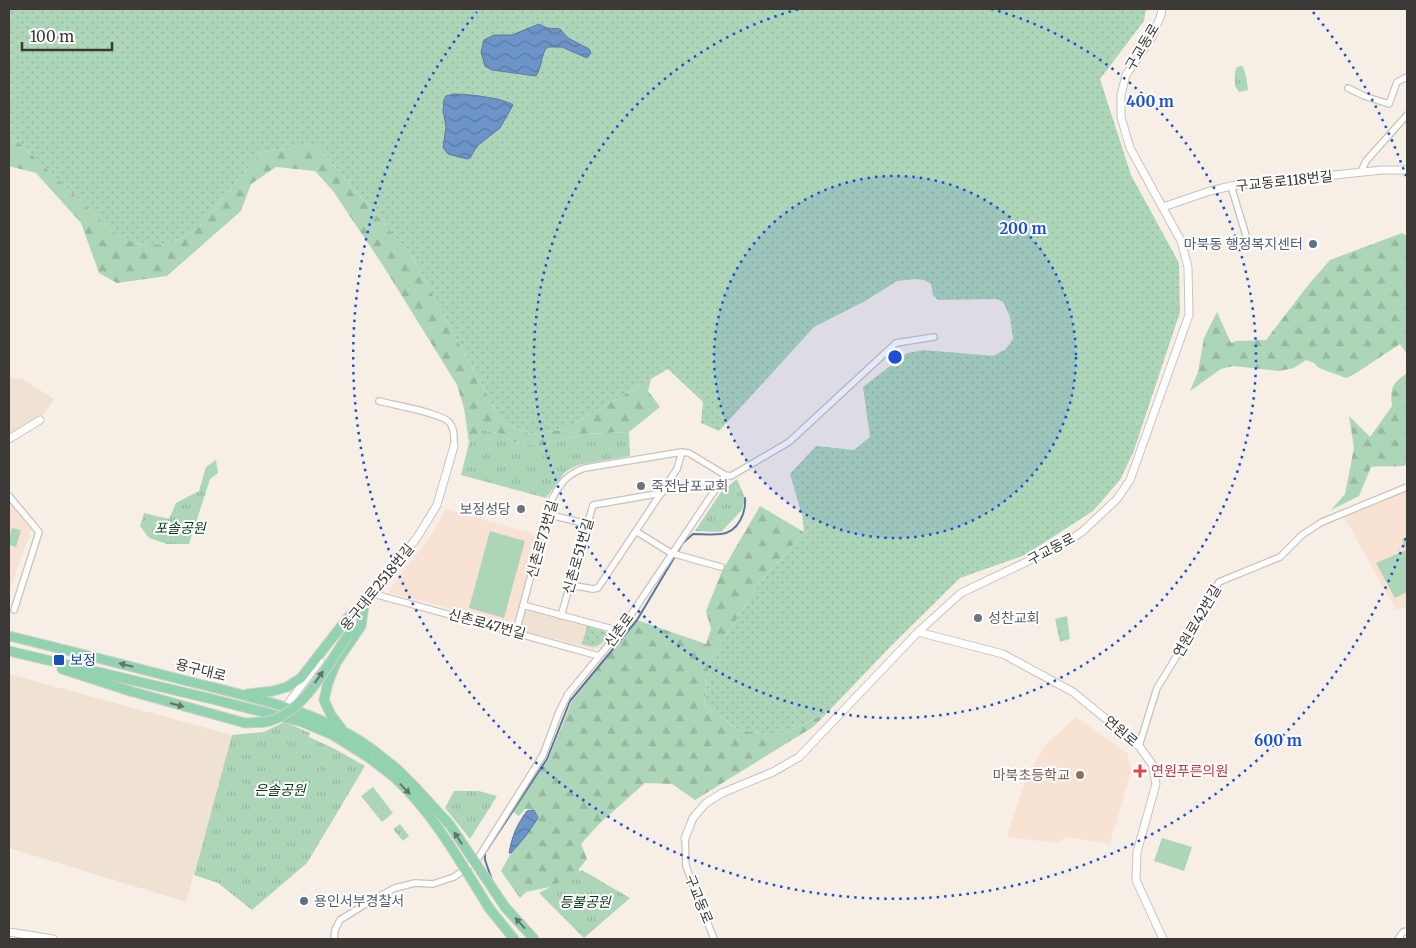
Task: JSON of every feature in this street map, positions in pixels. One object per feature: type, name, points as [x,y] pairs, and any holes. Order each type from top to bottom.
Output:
[{"type":"main road","points":[[12,651],[130,691],[228,719],[245,722],[264,722],[278,718],[293,709],[304,699],[358,621],[364,606]]},
{"type":"main road","points":[[241,694],[273,691],[287,687],[301,678],[350,615],[364,606]]},
{"type":"main road","points":[[343,730],[331,715],[324,700],[336,663],[361,626],[364,606]]},
{"type":"main road","name":"용구대로","points":[[9,636],[241,694],[285,707],[352,735],[402,774],[450,825],[505,907],[534,939]]},
{"type":"main road","name":"용구대로","points":[[12,651],[278,716],[333,735],[368,757],[395,778],[418,803],[444,836],[489,908],[514,939]]},
{"type":"main road","points":[[212,699],[225,695],[257,703],[257,699]]},
{"type":"main road","points":[[314,727],[312,722],[316,721],[344,734],[352,735]]},
{"type":"street","name":"구교동로","points":[[714,939],[686,866],[685,838],[693,818],[706,802],[722,793],[773,772],[799,757],[918,632],[961,593],[1066,543],[1083,531],[1117,499],[1130,480],[1189,314],[1188,267],[1181,241],[1130,148],[1121,117],[1121,95],[1126,74],[1152,37],[1162,9]]},
{"type":"street","points":[[1348,88],[1364,96],[1389,104],[1397,82],[1407,77]]},
{"type":"street","points":[[1361,172],[1366,160],[1407,115]]},
{"type":"street","name":"구교동로118번길","points":[[1163,206],[1231,186],[1382,170],[1407,170]]},
{"type":"street","points":[[1231,186],[1248,242]]},
{"type":"street","points":[[570,585],[593,589],[598,588],[637,532],[677,469],[682,452],[689,453],[725,475],[730,476],[789,442],[896,343],[934,337]]},
{"type":"street","points":[[379,401],[440,416],[450,422],[454,433],[454,446]]},
{"type":"street","points":[[9,439],[40,420]]},
{"type":"street","name":"용구대로2518번길","points":[[278,716],[350,620],[374,594],[418,536],[437,505],[454,446]]},
{"type":"street","name":"신촌로73번길","points":[[516,632],[547,514],[557,489],[564,480],[574,471],[585,468],[682,452]]},
{"type":"street","name":"신촌로","points":[[334,939],[335,930],[340,920],[372,900],[395,888],[415,883],[433,884],[454,877],[477,860],[543,755],[559,712],[568,694],[620,631],[725,475]]},
{"type":"street","name":"연원로42번길","points":[[1139,746],[1157,688],[1191,634],[1219,582],[1280,557],[1302,535],[1322,522],[1407,487]]},
{"type":"street","name":"신촌로51번길","points":[[561,616],[593,505],[662,493]]},
{"type":"street","points":[[9,496],[39,532],[14,610]]},
{"type":"street","points":[[547,514],[587,524]]},
{"type":"street","points":[[637,532],[671,553],[721,567]]},
{"type":"street","name":"신촌로47번길","points":[[374,594],[599,656]]},
{"type":"street","points":[[523,605],[620,631]]},
{"type":"street","name":"연원로","points":[[918,632],[1003,654],[1072,692],[1139,746],[1152,764],[1156,784],[1137,852],[1136,880],[1163,939]]},
{"type":"street","points":[[1398,939],[1403,932],[1407,931]]},
{"type":"street","points":[[9,932],[54,939]]},
{"type":"shaded area","points":[[9,378],[22,379],[54,399],[40,420],[9,439]]},
{"type":"shaded area","points":[[1407,491],[1407,606],[1396,610],[1343,515]]},
{"type":"shaded area","points":[[9,496],[33,525],[9,592]]},
{"type":"shaded area","points":[[445,509],[539,535],[515,621],[510,625],[388,592],[435,530]]},
{"type":"shaded area","points":[[526,609],[610,631],[611,637],[600,648],[593,649],[520,630]]},
{"type":"shaded area","points":[[9,674],[232,735],[186,902],[9,848]]},
{"type":"shaded area","name":"마북초등학교","points":[[1076,717],[1127,753],[1132,768],[1110,844],[1068,837],[1056,843],[1007,837],[1025,781],[1045,745]]},
{"type":"green space","points":[[9,9],[1146,9],[1144,21],[1100,79],[1131,175],[1179,263],[1180,312],[1133,453],[1120,480],[1093,511],[1025,555],[960,578],[828,712],[786,733],[768,734],[739,730],[704,704],[709,663],[759,584],[804,532],[802,515],[790,474],[816,446],[854,450],[870,437],[863,387],[907,353],[924,350],[993,356],[1006,349],[1013,339],[1010,317],[1003,302],[996,299],[938,300],[933,295],[931,284],[924,280],[897,281],[865,301],[814,327],[719,431],[701,423],[703,402],[668,369],[563,430],[529,434],[501,421],[411,255],[316,145],[261,152],[200,226],[169,245],[134,243],[113,232],[9,133]]},
{"type":"green space","points":[[1242,66],[1246,77],[1248,90],[1239,92],[1235,86],[1235,75],[1236,68]]},
{"type":"green space","points":[[9,133],[113,232],[134,243],[169,245],[200,226],[261,152],[316,145],[411,255],[501,421],[529,434],[563,430],[651,379],[648,391],[660,407],[629,432],[583,434],[540,446],[514,442],[501,434],[482,429],[469,443],[464,408],[457,385],[384,267],[333,191],[315,171],[276,167],[251,184],[241,211],[167,276],[117,283],[99,273],[81,223],[36,173],[9,166]]},
{"type":"green space","points":[[1402,233],[1407,236],[1407,354],[1400,344],[1346,378],[1319,368],[1314,363],[1306,360],[1294,368],[1279,371],[1233,366],[1221,369],[1190,391],[1198,372],[1204,338],[1217,312],[1231,343],[1236,341],[1266,340],[1330,260]]},
{"type":"green space","points":[[1407,373],[1407,465],[1371,467],[1359,496],[1331,510],[1345,494],[1354,448],[1349,416],[1370,437],[1392,406],[1391,394],[1393,386]]},
{"type":"green space","points":[[482,429],[501,434],[514,442],[540,446],[583,434],[629,432],[630,456],[578,465],[565,472],[546,498],[461,475],[469,443]]},
{"type":"green space","name":"포솔공원","points":[[216,460],[218,473],[210,479],[189,544],[167,544],[149,538],[140,526],[144,513],[169,519],[176,503],[199,491],[206,467]]},
{"type":"green space","points":[[737,479],[745,498],[742,510],[721,532],[695,531],[721,492]]},
{"type":"green space","points":[[760,506],[804,532],[759,584],[709,663],[704,704],[739,730],[768,734],[786,733],[828,712],[813,727],[695,800],[672,784],[645,783],[599,824],[581,844],[587,859],[579,869],[579,881],[526,892],[520,898],[501,871],[511,853],[538,818],[534,810],[525,809],[519,816],[513,812],[548,760],[572,701],[637,620],[706,644],[711,629],[706,611],[722,571]]},
{"type":"green space","points":[[12,528],[21,530],[16,547],[9,545]]},
{"type":"green space","points":[[490,531],[525,541],[504,618],[469,608]]},
{"type":"green space","points":[[1407,537],[1407,592],[1395,598],[1376,563],[1406,550],[1402,539]]},
{"type":"green space","points":[[1067,616],[1070,639],[1060,642],[1055,619]]},
{"type":"green space","points":[[587,626],[606,632],[607,637],[596,646],[582,644]]},
{"type":"green space","name":"은솔공원","points":[[284,722],[310,733],[309,737],[365,766],[307,863],[252,910],[218,883],[194,875],[232,735],[264,732]]},
{"type":"green space","points":[[373,787],[393,813],[382,822],[361,796]]},
{"type":"green space","points":[[454,791],[479,791],[497,796],[470,839],[445,808]]},
{"type":"green space","points":[[400,824],[409,836],[403,841],[393,829]]},
{"type":"green space","points":[[1162,838],[1192,847],[1184,871],[1154,861]]},
{"type":"green space","name":"등불공원","points":[[582,870],[630,898],[584,938],[539,893]]},
{"type":"water","points":[[539,24],[547,28],[560,29],[568,38],[589,49],[591,53],[587,58],[562,47],[547,47],[536,76],[492,70],[485,66],[481,52],[484,40],[494,35],[512,35]]},
{"type":"water","points":[[454,94],[494,98],[513,105],[500,128],[477,146],[470,158],[467,159],[448,154],[443,148],[446,127],[443,110],[444,100],[446,96]]},
{"type":"water","points":[[534,810],[538,818],[525,837],[509,853],[513,836],[520,821],[527,811]]},
{"type":"waterway","points":[[492,880],[485,860],[485,853],[547,759],[570,701],[637,620],[683,543],[693,534],[721,534],[732,530],[743,515],[745,498]]},
{"type":"place","name":"마북동 행정복지센터","points":[[1313,244]]},
{"type":"place","name":"죽전남포교회","points":[[641,486]]},
{"type":"place","name":"보정성당","points":[[521,509]]},
{"type":"place","name":"성찬교회","points":[[978,618]]},
{"type":"place","name":"보정","points":[[59,660]]},
{"type":"place","name":"연원푸른의원","points":[[1140,771]]},
{"type":"place","name":"마북초등학교","points":[[1080,775]]},
{"type":"place","name":"용인서부경찰서","points":[[304,901]]}]
